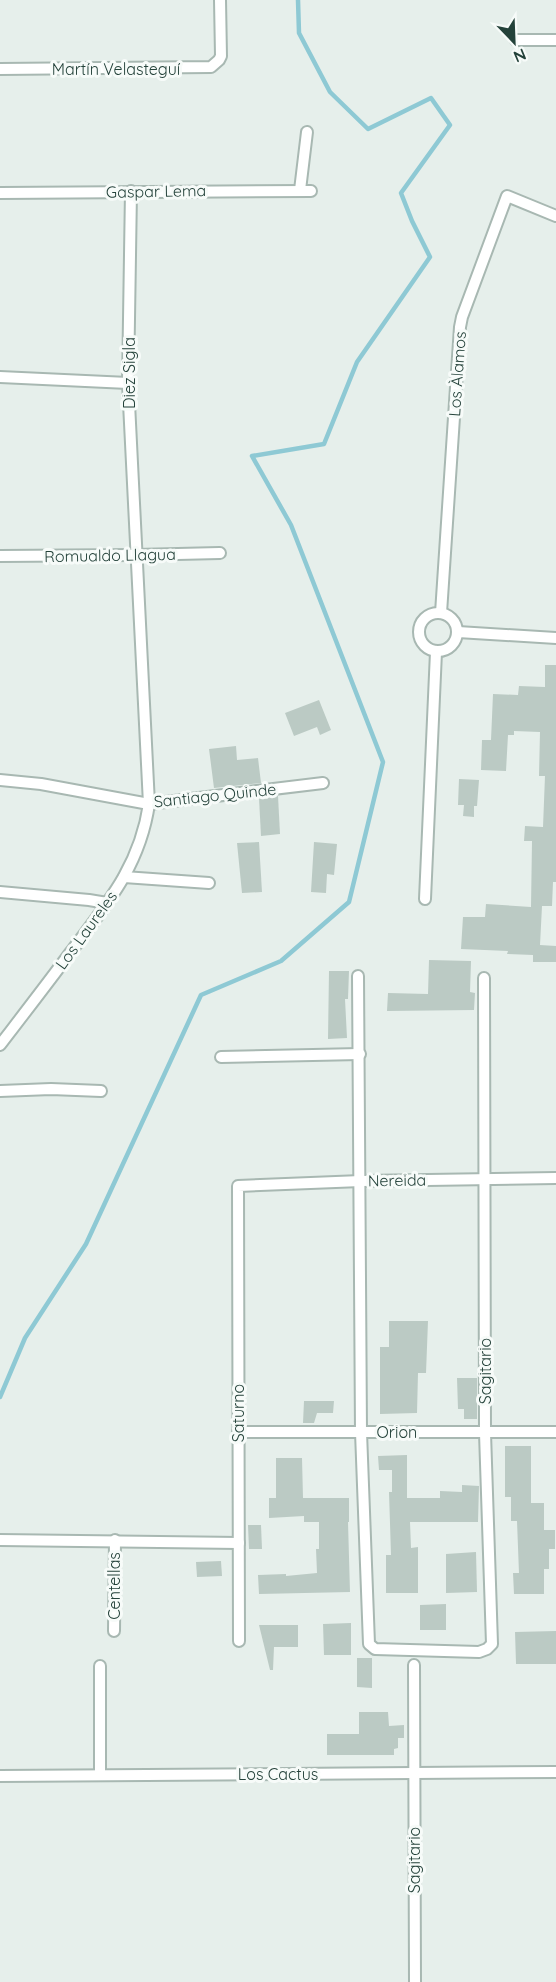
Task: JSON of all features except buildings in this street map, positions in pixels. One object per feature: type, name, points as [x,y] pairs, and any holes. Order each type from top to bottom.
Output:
[{"type":"street","name":"Martín Velasteguí","points":[[0,69],[206,68],[219,60],[221,50],[220,0]]},
{"type":"street","points":[[516,40],[556,40]]},
{"type":"street","name":"Gaspar Lema","points":[[0,193],[306,190],[307,132]]},
{"type":"street","name":"Diez Sigla","points":[[131,191],[128,383],[149,804]]},
{"type":"street","name":"Los Àlamos","points":[[441,613],[462,317],[507,196],[556,216]]},
{"type":"street","points":[[0,377],[128,383]]},
{"type":"street","name":"Romualdo Llagua","points":[[0,556],[220,553]]},
{"type":"street","points":[[441,613],[453,620],[458,632],[448,649],[436,652],[421,642],[418,630],[420,624],[429,615],[441,613]]},
{"type":"street","points":[[458,632],[556,638]]},
{"type":"street","points":[[425,898],[436,652]]},
{"type":"street","name":"Santiago Quinde","points":[[0,780],[41,784],[149,804],[323,783]]},
{"type":"street","name":"Los Laureles","points":[[0,1046],[108,903],[138,849],[145,829],[149,804]]},
{"type":"street","points":[[124,877],[209,883]]},
{"type":"street","points":[[0,892],[108,903]]},
{"type":"street","points":[[358,976],[361,1432]]},
{"type":"street","name":"Sagitario","points":[[361,1432],[369,1644],[375,1648],[479,1652],[487,1649],[492,1644],[485,1433],[484,978]]},
{"type":"street","points":[[221,1057],[360,1054]]},
{"type":"street","points":[[0,1091],[51,1089],[101,1091]]},
{"type":"street","name":"Nereida","points":[[238,1186],[361,1181],[556,1178]]},
{"type":"street","name":"Saturno","points":[[238,1186],[239,1641]]},
{"type":"street","name":"Orion","points":[[238,1432],[556,1432]]},
{"type":"street","points":[[0,1540],[239,1543]]},
{"type":"street","name":"Centellas","points":[[114,1631],[115,1540]]},
{"type":"street","name":"Sagitario","points":[[414,1665],[415,1982]]},
{"type":"street","points":[[100,1666],[100,1775]]},
{"type":"street","name":"Los Cactus","points":[[0,1776],[556,1772]]},
{"type":"waterway","points":[[0,1397],[25,1338],[86,1244],[201,995],[281,961],[349,902],[383,762],[291,525],[252,456],[324,444],[357,362],[430,257],[401,193],[450,125],[431,98],[368,129],[330,92],[299,33],[298,0]]}]
